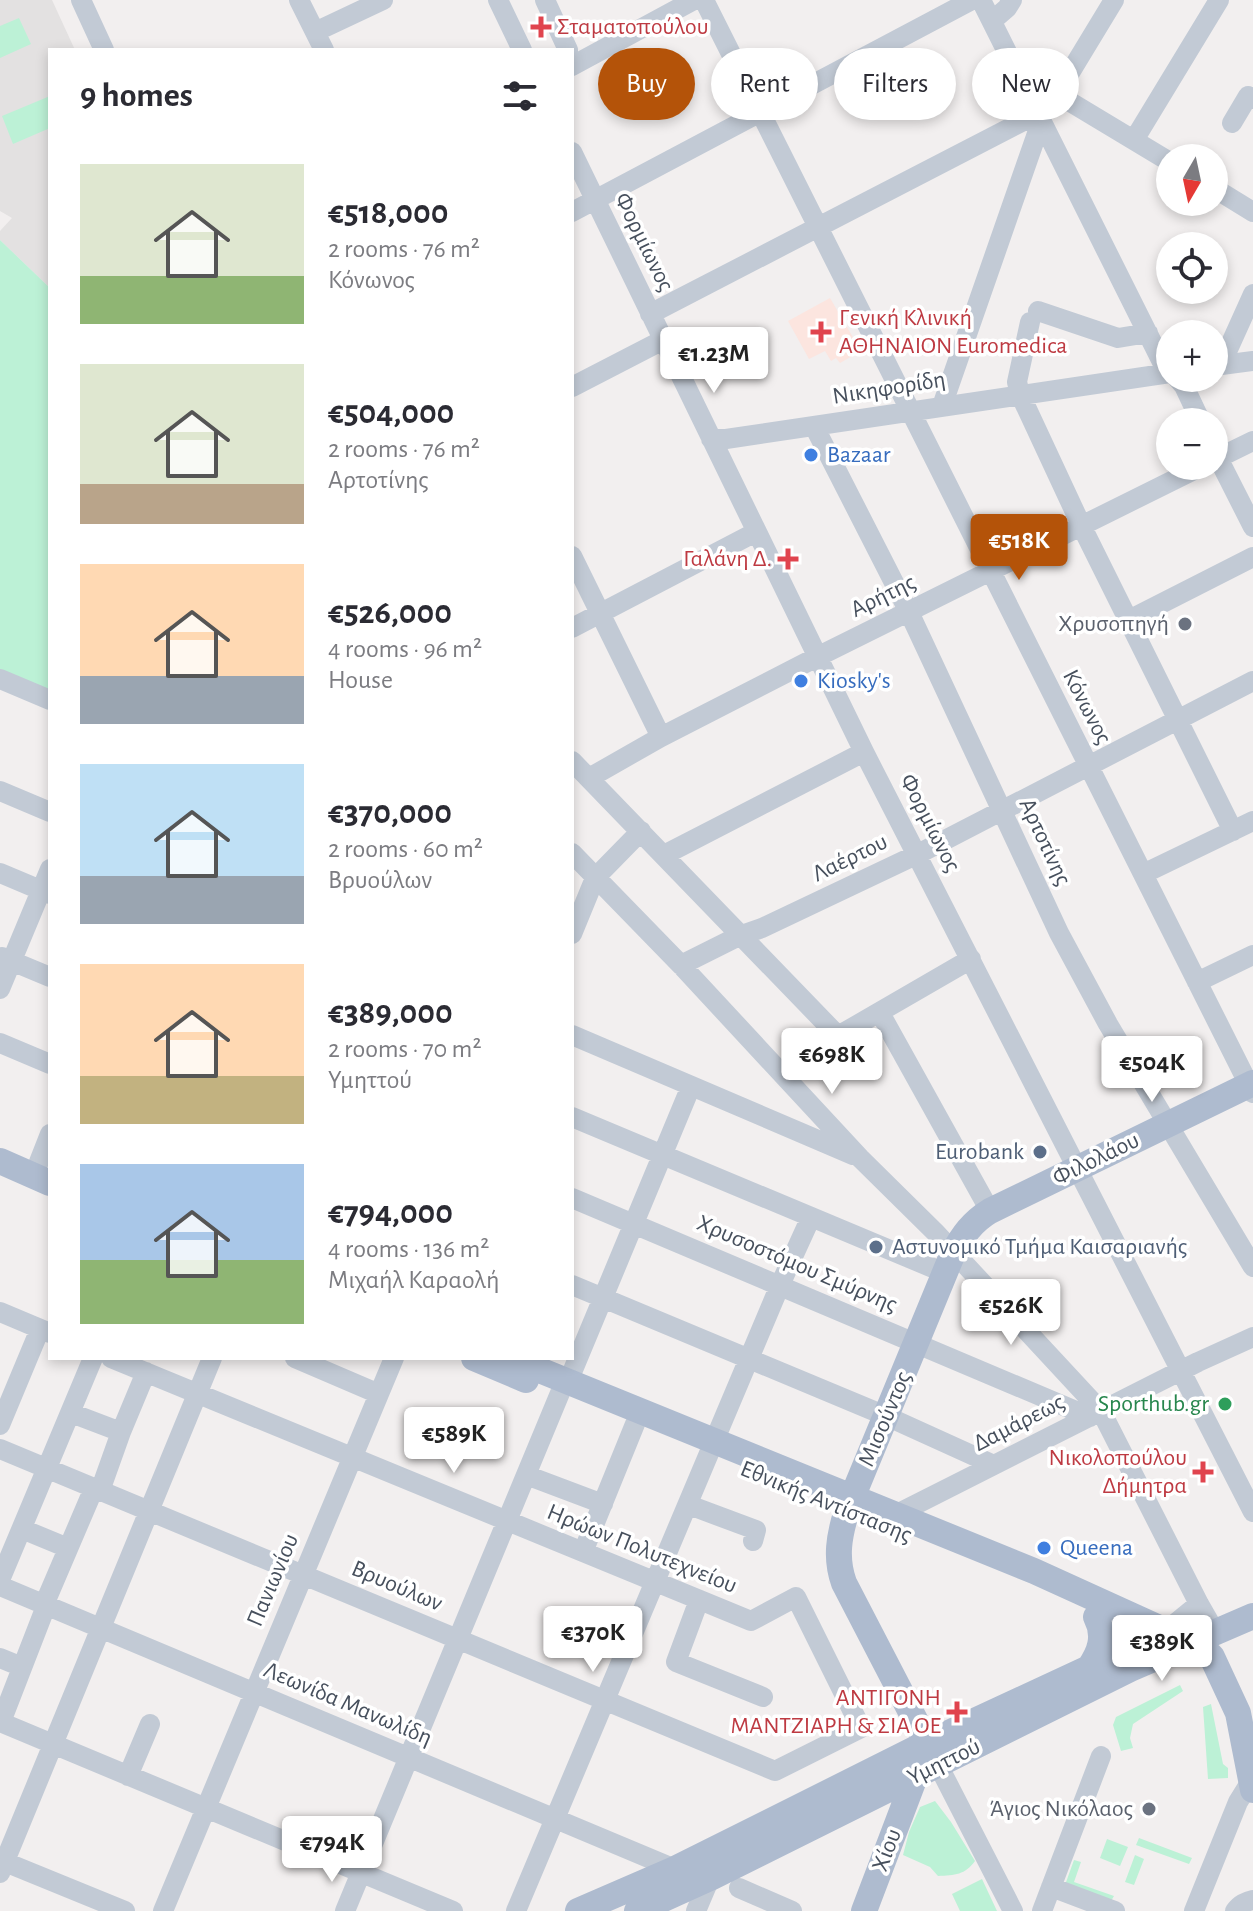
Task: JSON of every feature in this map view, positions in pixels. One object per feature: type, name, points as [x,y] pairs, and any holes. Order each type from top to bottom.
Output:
[{"type":"main road","name":"Φιλολάου","points":[[949,1263],[975,1220],[990,1211],[1252,1087]]},
{"type":"main road","points":[[0,1146],[46,1170]]},
{"type":"main road","points":[[0,1161],[46,1170]]},
{"type":"main road","name":"Μισούντος","points":[[927,1761],[844,1583],[838,1554],[840,1535],[850,1503],[949,1263]]},
{"type":"main road","name":"Εθνικής Αντίστασης","points":[[480,1360],[564,1388],[850,1503],[1096,1617],[1180,1639]]},
{"type":"main road","name":"Εθνικής Αντίστασης","points":[[514,1360],[635,1424],[712,1449]]},
{"type":"main road","name":"Εθνικής Αντίστασης","points":[[850,1503],[895,1515],[1034,1571],[1180,1639]]},
{"type":"main road","name":"Υμηττού","points":[[637,1911],[710,1878],[927,1761],[1089,1668],[1253,1616]]},
{"type":"main road","points":[[1089,1668],[1102,1641],[1096,1617]]},
{"type":"main road","points":[[1180,1639],[1212,1657],[1238,1713],[1252,1786]]},
{"type":"main road","name":"Υμηττού","points":[[578,1911],[927,1761],[1130,1669],[1180,1639]]},
{"type":"main road","name":"Χίου","points":[[864,1911],[927,1761]]},
{"type":"street","points":[[81,0],[103,48]]},
{"type":"street","points":[[299,0],[319,41],[383,0]]},
{"type":"street","points":[[498,0],[521,48]]},
{"type":"street","points":[[545,0],[567,48]]},
{"type":"street","points":[[574,59],[694,0]]},
{"type":"street","name":"Κόνωνος","points":[[704,0],[728,48]]},
{"type":"street","points":[[818,82],[972,0]]},
{"type":"street","points":[[981,0],[1005,48]]},
{"type":"street","points":[[992,21],[1012,0]]},
{"type":"street","points":[[1079,58],[1114,0]]},
{"type":"street","points":[[1134,140],[1219,0]]},
{"type":"street","points":[[1232,123],[1248,96],[1253,99]]},
{"type":"street","points":[[1079,107],[1156,153]]},
{"type":"street","points":[[574,211],[748,120]]},
{"type":"street","name":"Κόνωνος","points":[[765,120],[1252,1087]]},
{"type":"street","points":[[650,314],[818,226],[1035,120]]},
{"type":"street","points":[[942,406],[1038,120]]},
{"type":"street","points":[[1040,120],[1156,350]]},
{"type":"street","name":"Φορμίωνος","points":[[574,156],[864,752],[1253,1512]]},
{"type":"street","points":[[1228,197],[1253,212]]},
{"type":"street","points":[[1228,343],[1253,294]]},
{"type":"street","points":[[1148,333],[1118,338],[1034,317],[1017,382],[1081,525],[1233,831]]},
{"type":"street","points":[[574,386],[663,340]]},
{"type":"street","points":[[1228,364],[1253,361]]},
{"type":"street","name":"Νικηφορίδη","points":[[711,439],[1156,374]]},
{"type":"street","name":"Αρτοτίνης","points":[[814,426],[909,612],[1059,933],[1108,1024],[1253,1267]]},
{"type":"street","name":"Αρήτης","points":[[1228,452],[1253,441]]},
{"type":"street","name":"Αρήτης","points":[[589,778],[661,737],[817,657],[1170,480]]},
{"type":"street","points":[[1225,480],[1253,527]]},
{"type":"street","points":[[574,627],[756,532]]},
{"type":"street","points":[[1129,620],[1253,557]]},
{"type":"street","points":[[574,560],[661,737]]},
{"type":"street","points":[[0,679],[48,699]]},
{"type":"street","name":"Λαέρτου","points":[[681,965],[918,854],[1253,681]]},
{"type":"street","points":[[664,855],[864,752]]},
{"type":"street","points":[[574,763],[838,1036],[971,959]]},
{"type":"street","points":[[0,791],[48,811]]},
{"type":"street","points":[[1143,874],[1253,821]]},
{"type":"street","points":[[574,925],[595,878],[641,831]]},
{"type":"street","points":[[574,855],[860,1158],[935,1232],[949,1263],[1096,1414],[1199,1604]]},
{"type":"street","points":[[0,873],[46,892],[6,958],[0,989]]},
{"type":"street","points":[[1197,982],[1253,955]]},
{"type":"street","points":[[6,958],[48,976]]},
{"type":"street","points":[[880,1013],[990,1211]]},
{"type":"street","points":[[574,1036],[860,1158]]},
{"type":"street","points":[[0,1043],[48,1063]]},
{"type":"street","points":[[345,1911],[691,1086]]},
{"type":"street","points":[[574,1118],[811,1217],[949,1263]]},
{"type":"street","name":"Χρυσοστόμου Σμύρνης","points":[[574,1199],[1096,1414]]},
{"type":"street","points":[[516,1911],[811,1217]]},
{"type":"street","points":[[574,1286],[886,1416],[994,1465]]},
{"type":"street","points":[[0,1312],[45,1331],[0,1425]]},
{"type":"street","name":"Δαμάρεως","points":[[895,1515],[1253,1337]]},
{"type":"street","points":[[0,1580],[92,1360]]},
{"type":"street","name":"Ηρώων Πολυτεχνείου","points":[[116,1360],[751,1621],[796,1597],[861,1728],[775,1771]]},
{"type":"street","points":[[125,1911],[2,1865],[211,1360]]},
{"type":"street","points":[[300,1360],[379,1394]]},
{"type":"street","name":"Πανιωνίου","points":[[163,1911],[393,1360]]},
{"type":"street","points":[[146,1372],[97,1489],[68,1548],[0,1722],[453,1911]]},
{"type":"street","points":[[71,1413],[121,1432]]},
{"type":"street","points":[[583,1552],[635,1424]]},
{"type":"street","name":"Βρυούλων","points":[[0,1449],[775,1771]]},
{"type":"street","points":[[526,1475],[603,1504]]},
{"type":"street","points":[[689,1505],[756,1530],[753,1541]]},
{"type":"street","points":[[22,1529],[68,1548]]},
{"type":"street","name":"Λεωνίδα Μανωλίδη","points":[[0,1586],[675,1869]]},
{"type":"street","points":[[699,1600],[676,1662],[763,1697]]},
{"type":"street","points":[[1180,1639],[1199,1604]]},
{"type":"street","points":[[1180,1639],[1199,1604]]},
{"type":"street","points":[[0,1658],[22,1667]]},
{"type":"street","points":[[1238,1713],[1253,1737]]},
{"type":"street","points":[[128,1776],[150,1724]]},
{"type":"street","points":[[1042,1911],[1101,1756]]},
{"type":"street","points":[[927,1761],[1013,1911]]},
{"type":"street","points":[[1194,1911],[1238,1802],[1252,1786]]},
{"type":"street","points":[[696,1911],[710,1878]]},
{"type":"street","points":[[1051,1887],[1115,1911]]},
{"type":"street","points":[[739,1888],[792,1911]]},
{"type":"street","points":[[1235,1911],[1238,1906],[1253,1900]]},
{"type":"shaded area","points":[[0,0],[52,0],[74,48],[48,48],[48,286],[0,240],[0,231],[12,218],[0,211]]},
{"type":"shaded area","name":"Γενική Κλινική ΑΘΗΝΑΙΟΝ Euromedica","points":[[830,298],[861,351],[840,363],[836,358],[831,361],[825,351],[809,359],[788,321]]},
{"type":"green space","points":[[19,18],[31,44],[0,58],[0,26]]},
{"type":"green space","points":[[48,97],[48,129],[13,144],[2,116]]},
{"type":"green space","points":[[0,240],[48,286],[48,691],[0,671]]},
{"type":"green space","points":[[1180,1685],[1183,1691],[1133,1724],[1130,1738],[1133,1748],[1121,1751],[1113,1725],[1116,1717]]},
{"type":"green space","points":[[1211,1704],[1228,1778],[1208,1779],[1203,1707]]},
{"type":"green space","points":[[935,1801],[975,1861],[959,1873],[938,1876],[930,1867],[903,1855],[920,1807]]},
{"type":"green space","points":[[1139,1838],[1192,1858],[1189,1864],[1136,1845]]},
{"type":"green space","points":[[1107,1839],[1128,1847],[1120,1866],[1100,1858]]},
{"type":"green space","points":[[1135,1855],[1144,1859],[1134,1885],[1125,1882]]},
{"type":"green space","points":[[1074,1860],[1081,1862],[1074,1882],[1114,1896],[1111,1901],[1065,1885]]},
{"type":"green space","points":[[982,1879],[997,1911],[960,1911],[952,1894]]},
{"type":"place","name":"Σταματοπούλου","points":[[541,27]]},
{"type":"place","name":"Γενική Κλινική ΑΘΗΝΑΙΟΝ Euromedica","points":[[821,332]]},
{"type":"place","name":"Bazaar","points":[[811,455]]},
{"type":"place","name":"Γαλάνη Δ.","points":[[788,559]]},
{"type":"place","name":"Χρυσοπηγή","points":[[1185,624]]},
{"type":"place","name":"Kiosky's","points":[[801,681]]},
{"type":"place","name":"Eurobank","points":[[1040,1152]]},
{"type":"place","name":"Αστυνομικό Τμήμα Καισαριανής","points":[[876,1247]]},
{"type":"place","name":"Sporthub.gr","points":[[1225,1404]]},
{"type":"place","name":"Νικολοπούλου Δήμητρα","points":[[1203,1472]]},
{"type":"place","name":"Queena","points":[[1044,1548]]},
{"type":"place","name":"ΑΝΤΙΓΟΝΗ ΜΑΝΤΖΙΑΡΗ & ΣΙΑ ΟΕ","points":[[957,1712]]},
{"type":"place","name":"Άγιος Νικόλαος","points":[[1149,1809]]}]
